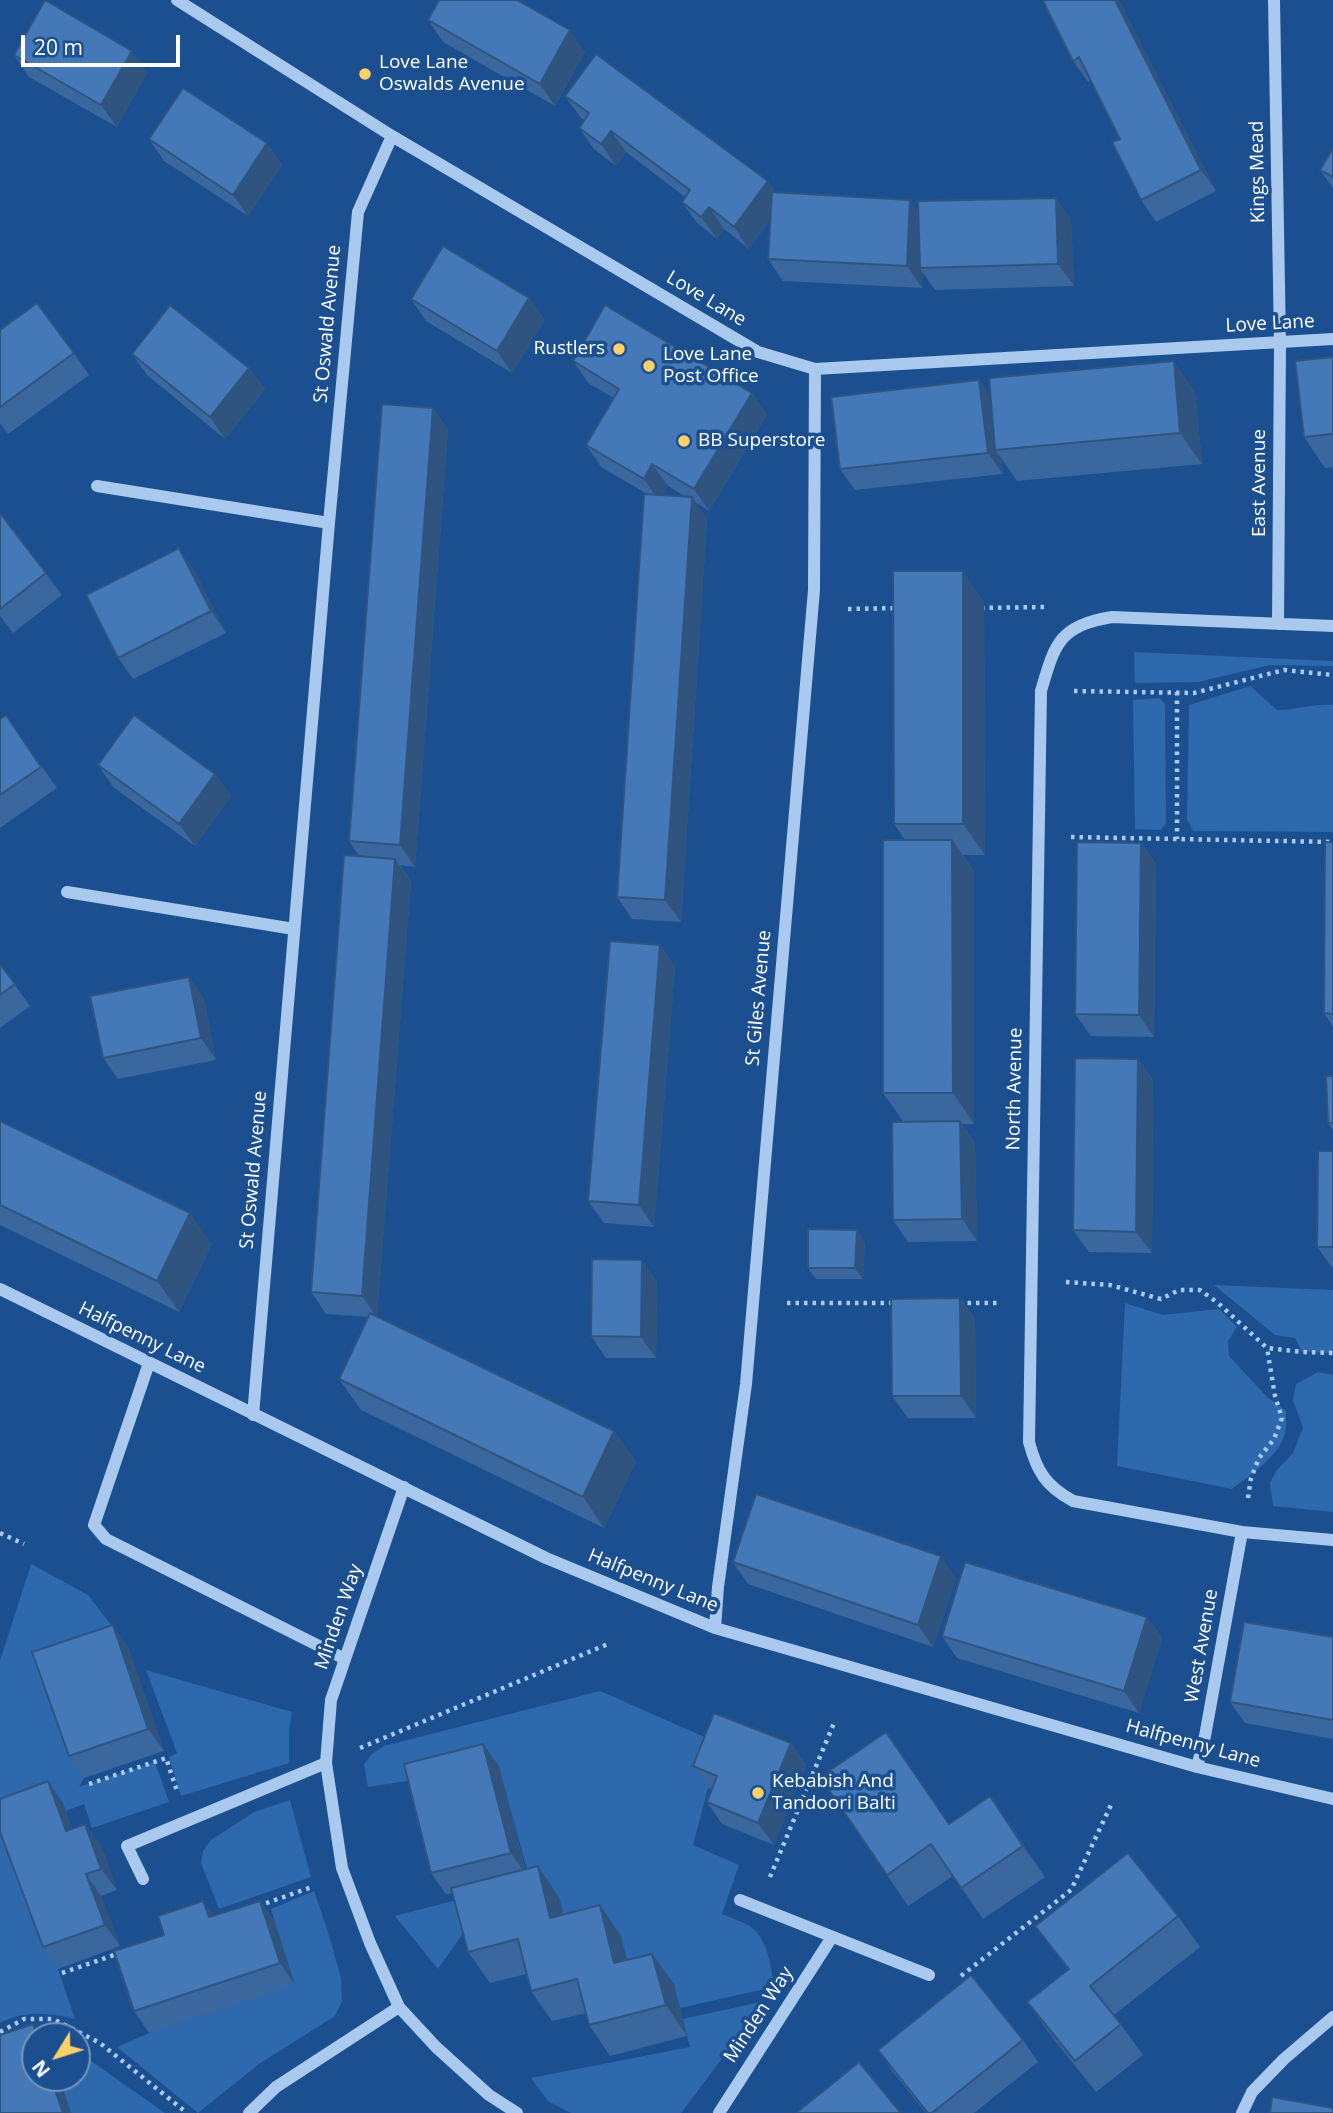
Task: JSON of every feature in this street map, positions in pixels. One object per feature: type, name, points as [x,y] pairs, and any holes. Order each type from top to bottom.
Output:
[{"type":"street","name":"Love Lane","points":[[177,0],[392,136],[758,352],[815,369],[1333,339]]},
{"type":"street","name":"Kings Mead","points":[[1274,0],[1280,342]]},
{"type":"street","name":"St Oswald Avenue","points":[[253,1415],[358,212],[392,136]]},
{"type":"street","name":"East Avenue","points":[[1278,624],[1280,342]]},
{"type":"street","name":"St Giles Avenue","points":[[715,1628],[718,1587],[746,1384],[814,590],[815,369]]},
{"type":"street","points":[[97,485],[329,523]]},
{"type":"street","points":[[1041,691],[1052,652],[1070,631],[1088,621],[1112,617],[1333,626]]},
{"type":"street","name":"North Avenue","points":[[1041,691],[1029,1442],[1036,1468],[1059,1493],[1073,1501],[1242,1532]]},
{"type":"street","points":[[67,892],[294,929]]},
{"type":"street","name":"Halfpenny Lane","points":[[0,1289],[546,1558],[715,1628],[1197,1767],[1333,1799]]},
{"type":"street","points":[[149,1363],[94,1525],[106,1539],[345,1659]]},
{"type":"street","name":"Minden Way","points":[[404,1487],[331,1700],[326,1763],[342,1868],[370,1943],[400,2007],[436,2047],[480,2087],[517,2113]]},
{"type":"street","points":[[1242,1532],[1333,1540]]},
{"type":"street","name":"West Avenue","points":[[1197,1767],[1242,1532]]},
{"type":"street","points":[[143,1879],[127,1846],[326,1763]]},
{"type":"street","points":[[740,1900],[929,1975]]},
{"type":"street","name":"Minden Way","points":[[719,2113],[832,1937]]},
{"type":"street","points":[[249,2113],[276,2087],[400,2007]]},
{"type":"street","points":[[1242,2113],[1252,2092],[1333,2017]]},
{"type":"path","points":[[981,607],[1050,607]]},
{"type":"path","points":[[842,609],[912,608]]},
{"type":"path","points":[[1041,691],[1194,692],[1284,670],[1333,675]]},
{"type":"path","points":[[1177,692],[1177,839]]},
{"type":"path","points":[[1038,837],[1333,842]]},
{"type":"path","points":[[1032,1279],[1110,1285],[1161,1299],[1179,1290],[1200,1290],[1267,1348],[1333,1353]]},
{"type":"path","points":[[752,1303],[903,1303]]},
{"type":"path","points":[[959,1303],[1031,1303]]},
{"type":"path","points":[[1242,1532],[1251,1478],[1259,1458],[1274,1439],[1282,1418],[1267,1348]]},
{"type":"path","points":[[0,1533],[24,1544]]},
{"type":"path","points":[[326,1763],[608,1644]]},
{"type":"path","points":[[760,1908],[762,1897],[834,1723]]},
{"type":"path","points":[[89,1784],[166,1758],[188,1821]]},
{"type":"path","points":[[929,1975],[933,1998],[1071,1890],[1111,1805]]},
{"type":"path","points":[[258,1906],[323,1883]]},
{"type":"path","points":[[62,1973],[128,1951]]},
{"type":"path","points":[[0,2032],[24,2020],[53,2019],[100,2043],[187,2113]]},
{"type":"shaded area","points":[[1134,652],[1333,661],[1333,666],[1270,665],[1198,682],[1135,683]]},
{"type":"shaded area","points":[[1250,686],[1277,710],[1333,705],[1333,832],[1193,831],[1187,819],[1189,705]]},
{"type":"shaded area","points":[[1160,698],[1165,704],[1166,823],[1161,830],[1135,829],[1133,700]]},
{"type":"shaded area","points":[[1214,1285],[1333,1290],[1333,1353],[1302,1352],[1295,1338],[1275,1335]]},
{"type":"shaded area","points":[[1125,1303],[1163,1315],[1219,1309],[1237,1327],[1228,1341],[1229,1356],[1267,1397],[1286,1411],[1285,1433],[1277,1450],[1263,1465],[1232,1489],[1117,1466]]},
{"type":"shaded area","points":[[1318,1372],[1333,1375],[1333,1512],[1273,1506],[1270,1483],[1277,1470],[1293,1453],[1303,1428],[1293,1400],[1296,1384]]},
{"type":"shaded area","points":[[31,1564],[88,1595],[128,1647],[48,1674],[84,1778],[79,1787],[155,1762],[169,1802],[92,1828],[84,1804],[66,1811],[58,1969],[75,2019],[37,2014],[19,2016],[0,2023],[0,1661]]},
{"type":"shaded area","points":[[146,1670],[292,1712],[289,1763],[181,1796],[169,1757],[177,1753]]},
{"type":"shaded area","points":[[600,1691],[725,1746],[708,1788],[693,1845],[739,1865],[722,1914],[748,1925],[760,1937],[767,1953],[774,1987],[680,2008],[473,1919],[438,1969],[395,1916],[530,1881],[499,1767],[368,1787],[364,1764],[372,1754],[384,1746]]},
{"type":"shaded area","points":[[290,1800],[311,1877],[219,1909],[201,1863],[203,1851],[211,1840],[254,1812]]},
{"type":"shaded area","points":[[314,1891],[341,1978],[342,2001],[335,2016],[259,2064],[198,2113],[117,2047],[149,2033],[275,1922],[271,1909]]},
{"type":"shaded area","points":[[765,2001],[681,2113],[571,2113],[548,2101],[531,2078],[690,2047],[683,2019]]},
{"type":"shaded area","points":[[91,2061],[165,2113],[71,2113],[64,2092],[91,2092]]},
{"type":"building","points":[[45,0],[132,51],[101,105],[14,55]]},
{"type":"building","points":[[439,0],[517,0],[570,30],[540,84],[428,20]]},
{"type":"building","points":[[1044,0],[1115,0],[1201,170],[1141,200],[1112,142],[1120,139],[1079,57],[1073,61]]},
{"type":"building","points":[[596,54],[768,181],[734,227],[709,207],[701,217],[682,202],[690,190],[611,131],[601,144],[579,128],[589,113],[565,96]]},
{"type":"building","points":[[183,88],[267,143],[233,195],[149,139]]},
{"type":"building","points":[[1333,148],[1333,177],[1320,170]]},
{"type":"building","points":[[772,192],[910,200],[907,266],[768,259]]},
{"type":"building","points":[[1056,198],[1058,264],[920,268],[918,201]]},
{"type":"building","points":[[443,246],[529,298],[497,351],[411,299]]},
{"type":"building","points":[[37,303],[74,353],[0,407],[0,330]]},
{"type":"building","points":[[170,305],[249,368],[210,417],[132,354]]},
{"type":"building","name":"BB Superstore","points":[[605,305],[752,393],[694,489],[652,464],[644,479],[586,445],[619,389],[573,361]]},
{"type":"building","points":[[1333,357],[1333,434],[1304,437],[1295,361]]},
{"type":"building","points":[[1174,361],[1180,433],[995,450],[989,378]]},
{"type":"building","points":[[979,380],[988,453],[840,469],[831,397]]},
{"type":"building","points":[[382,404],[433,408],[400,845],[349,841]]},
{"type":"building","points":[[644,494],[692,497],[665,900],[617,897]]},
{"type":"building","points":[[0,513],[46,573],[0,609]]},
{"type":"building","points":[[179,548],[211,611],[118,658],[86,595]]},
{"type":"building","points":[[893,571],[963,571],[963,824],[894,824]]},
{"type":"building","points":[[6,715],[41,767],[0,795],[0,719]]},
{"type":"building","points":[[134,715],[215,774],[179,824],[98,765]]},
{"type":"building","points":[[883,840],[952,840],[953,1093],[883,1093]]},
{"type":"building","points":[[1077,842],[1141,843],[1139,1015],[1075,1014]]},
{"type":"building","points":[[1325,842],[1333,842],[1333,1014],[1324,1013]]},
{"type":"building","points":[[344,855],[395,859],[362,1296],[311,1292]]},
{"type":"building","points":[[610,941],[660,945],[639,1205],[588,1201]]},
{"type":"building","points":[[0,964],[15,984],[0,995]]},
{"type":"building","points":[[189,977],[201,1038],[103,1058],[90,996]]},
{"type":"building","points":[[1075,1058],[1138,1059],[1136,1232],[1073,1230]]},
{"type":"building","points":[[1326,1076],[1333,1076],[1333,1123],[1328,1123]]},
{"type":"building","points":[[0,1121],[190,1213],[157,1281],[0,1205]]},
{"type":"building","points":[[960,1121],[962,1219],[893,1220],[892,1122]]},
{"type":"building","points":[[1318,1151],[1333,1151],[1333,1247],[1317,1247]]},
{"type":"building","points":[[808,1229],[857,1230],[855,1268],[808,1268]]},
{"type":"building","points":[[592,1259],[642,1260],[641,1337],[591,1336]]},
{"type":"building","points":[[960,1298],[961,1396],[892,1396],[891,1299]]},
{"type":"building","points":[[370,1313],[614,1431],[583,1497],[339,1379]]},
{"type":"building","points":[[756,1494],[941,1556],[918,1625],[733,1562]]},
{"type":"building","points":[[965,1562],[1147,1617],[1124,1691],[942,1636]]},
{"type":"building","points":[[1244,1622],[1333,1637],[1333,1720],[1230,1702]]},
{"type":"building","points":[[113,1625],[148,1729],[69,1756],[32,1652]]},
{"type":"building","name":"Kebabish And Tandoori Balti","points":[[714,1713],[791,1743],[758,1823],[707,1802],[717,1776],[693,1766]]},
{"type":"building","points":[[886,1732],[949,1824],[990,1796],[1023,1846],[961,1888],[931,1844],[887,1875],[820,1777]]},
{"type":"building","points":[[483,1744],[511,1853],[431,1873],[404,1764]]},
{"type":"building","points":[[48,1781],[66,1831],[85,1824],[101,1869],[86,1874],[105,1925],[43,1947],[0,1832],[0,1799]]},
{"type":"building","points":[[1128,1853],[1178,1916],[1090,1986],[1121,2024],[1075,2061],[1027,2002],[1069,1969],[1035,1926]]},
{"type":"building","points":[[538,1866],[550,1918],[600,1905],[614,1963],[652,1954],[666,2005],[589,2025],[577,1979],[531,1991],[518,1939],[468,1952],[451,1888]]},
{"type":"building","points":[[203,1901],[209,1917],[260,1901],[280,1963],[134,2011],[114,1951],[164,1935],[158,1916]]},
{"type":"building","points":[[971,1975],[1023,2040],[932,2113],[928,2113],[878,2050]]},
{"type":"building","points":[[21,2028],[21,2092],[56,2092],[63,2113],[0,2113],[0,2035]]},
{"type":"building","points":[[859,2062],[901,2113],[796,2113]]},
{"type":"building","points":[[1272,2097],[1333,2108],[1333,2113],[1270,2113]]},
{"type":"place","name":"Love Lane Oswalds Avenue","points":[[365,74]]},
{"type":"place","name":"Rustlers","points":[[619,349]]},
{"type":"place","name":"Love Lane Post Office","points":[[649,366]]},
{"type":"place","name":"BB Superstore","points":[[684,441]]},
{"type":"place","name":"Kebabish And Tandoori Balti","points":[[758,1793]]}]
